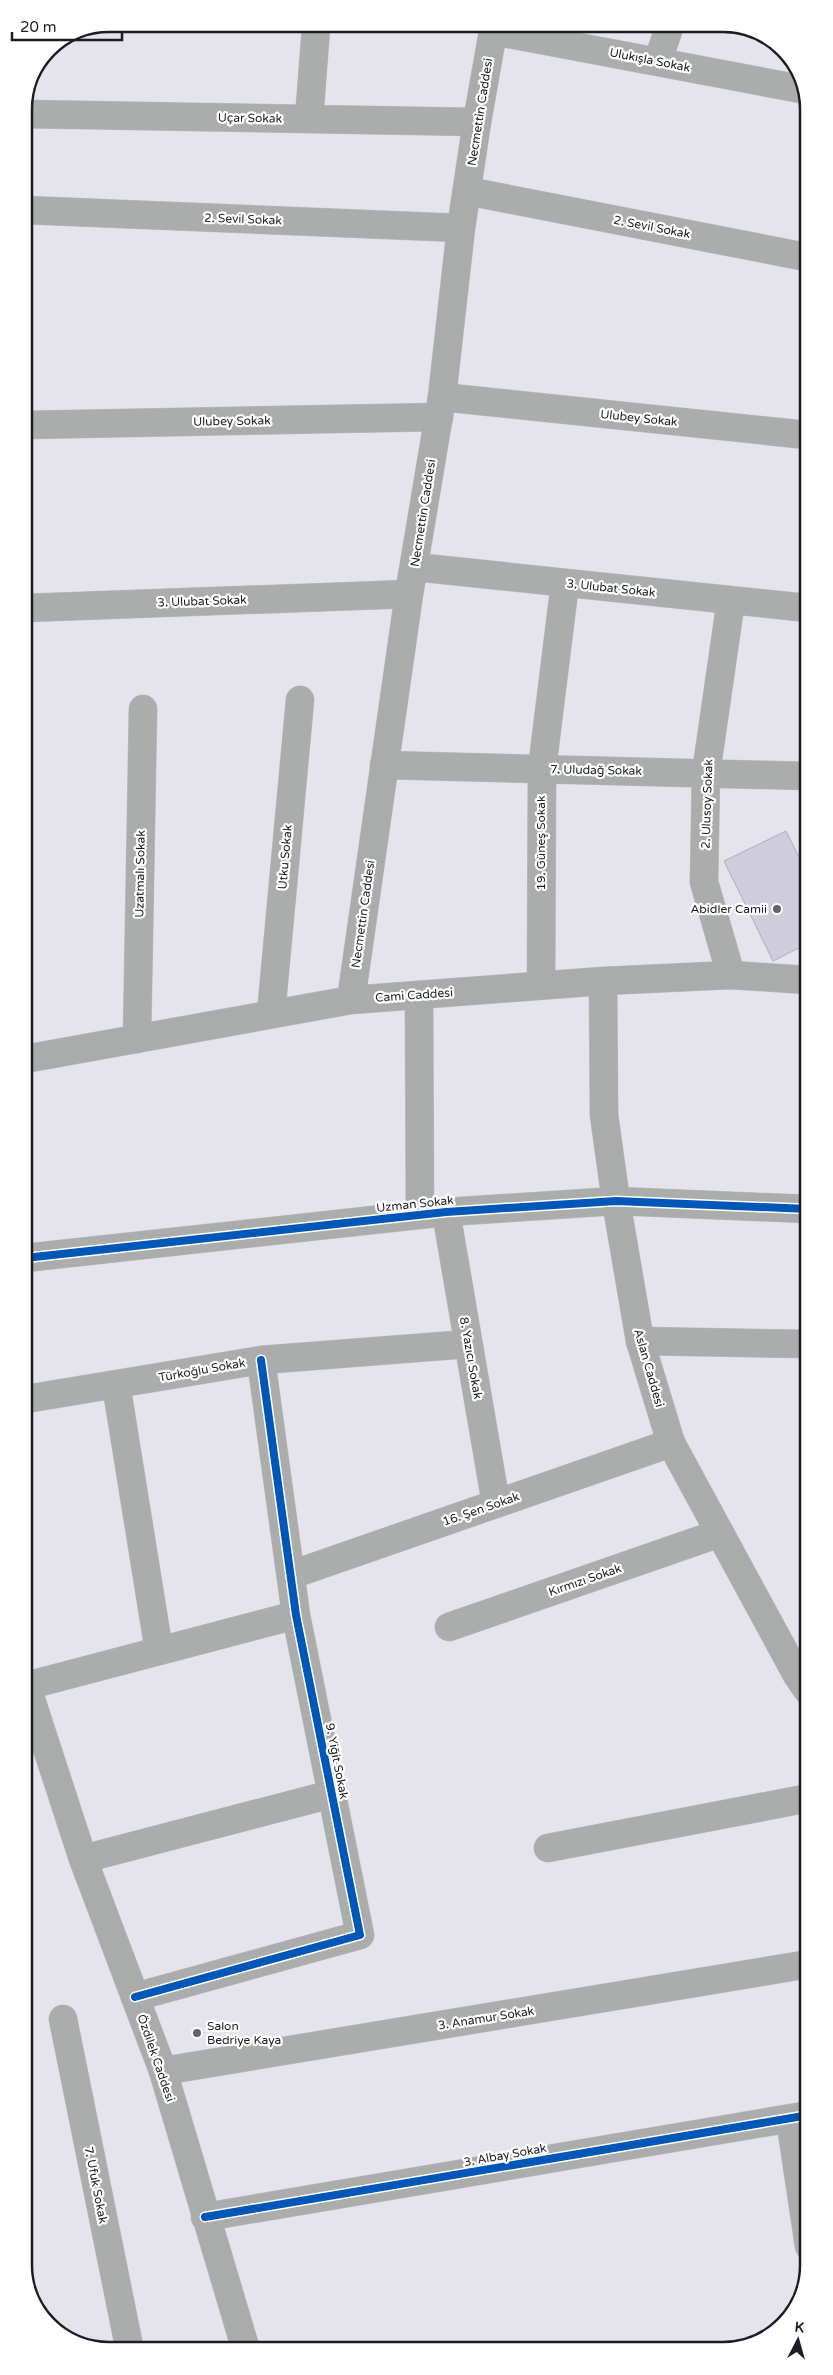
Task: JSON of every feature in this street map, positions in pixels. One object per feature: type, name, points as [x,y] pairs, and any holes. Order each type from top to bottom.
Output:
[{"type":"main road","name":"Necmettin Caddesi","points":[[351,1000],[409,594],[441,407],[461,228],[477,122],[493,33]]},
{"type":"main road","name":"Cami Caddesi","points":[[33,1058],[351,1000],[602,981],[731,975],[800,979]]},
{"type":"main road","name":"Aslan Caddesi","points":[[602,981],[604,1115],[616,1201],[640,1341],[671,1443],[800,1679]]},
{"type":"main road","name":"Özdilek Caddesi","points":[[33,1706],[83,1859],[163,2071],[244,2342]]},
{"type":"street","points":[[309,119],[316,32]]},
{"type":"street","name":"Ulukışla Sokak","points":[[513,33],[798,88]]},
{"type":"street","points":[[658,61],[667,33]]},
{"type":"street","name":"Uçar Sokak","points":[[33,114],[477,122]]},
{"type":"street","name":"2. Sevil Sokak","points":[[467,191],[800,256]]},
{"type":"street","name":"2. Sevil Sokak","points":[[33,210],[461,228]]},
{"type":"street","name":"Ulubey Sokak","points":[[33,425],[441,407],[800,435]]},
{"type":"street","name":"3. Ulubat Sokak","points":[[415,567],[800,607]]},
{"type":"street","name":"19. Güneş Sokak","points":[[541,986],[542,769],[565,583]]},
{"type":"street","name":"3. Ulubat Sokak","points":[[33,608],[409,594]]},
{"type":"street","name":"2. Ulusoy Sokak","points":[[731,600],[706,773],[704,882],[731,975]]},
{"type":"street","name":"Utku Sokak","points":[[271,1014],[300,700]]},
{"type":"street","name":"Uzatmalı Sokak","points":[[137,1039],[143,709]]},
{"type":"street","name":"7. Uludağ Sokak","points":[[384,766],[800,776]]},
{"type":"street","name":"8. Yazıcı Sokak","points":[[420,995],[433,1213],[468,1344],[496,1504]]},
{"type":"street","name":"Uzman Sokak","points":[[33,1257],[433,1213],[616,1201],[800,1209]]},
{"type":"street","points":[[640,1341],[800,1344]]},
{"type":"street","name":"Türkoğlu Sokak","points":[[33,1398],[260,1360],[468,1344]]},
{"type":"street","name":"9. Yiğit Sokak","points":[[135,1997],[360,1935],[296,1615],[260,1360]]},
{"type":"street","points":[[116,1384],[159,1651]]},
{"type":"street","name":"16. Şen Sokak","points":[[291,1575],[671,1443]]},
{"type":"street","name":"Kırmızı Sokak","points":[[450,1627],[720,1533]]},
{"type":"street","points":[[33,1683],[296,1615]]},
{"type":"street","points":[[83,1859],[332,1794]]},
{"type":"street","points":[[548,1848],[800,1800]]},
{"type":"street","name":"3. Anamur Sokak","points":[[163,2071],[800,1965]]},
{"type":"street","name":"7. Ufuk Sokak","points":[[63,2019],[128,2342]]},
{"type":"street","points":[[799,2117],[800,2130]]},
{"type":"street","name":"3. Albay Sokak","points":[[205,2217],[799,2117]]},
{"type":"building","name":"Abidler Camii","points":[[786,831],[800,859],[800,948],[773,961],[724,861]]},
{"type":"cycle path","points":[[33,1257],[446,1212],[616,1201],[800,1209]]},
{"type":"cycle path","points":[[135,1997],[360,1935],[296,1615],[261,1360]]},
{"type":"cycle path","points":[[205,2217],[800,2117]]},
{"type":"place","name":"Abidler Camii","points":[[777,909]]},
{"type":"place","name":"Salon Bedriye Kaya","points":[[197,2033]]}]
